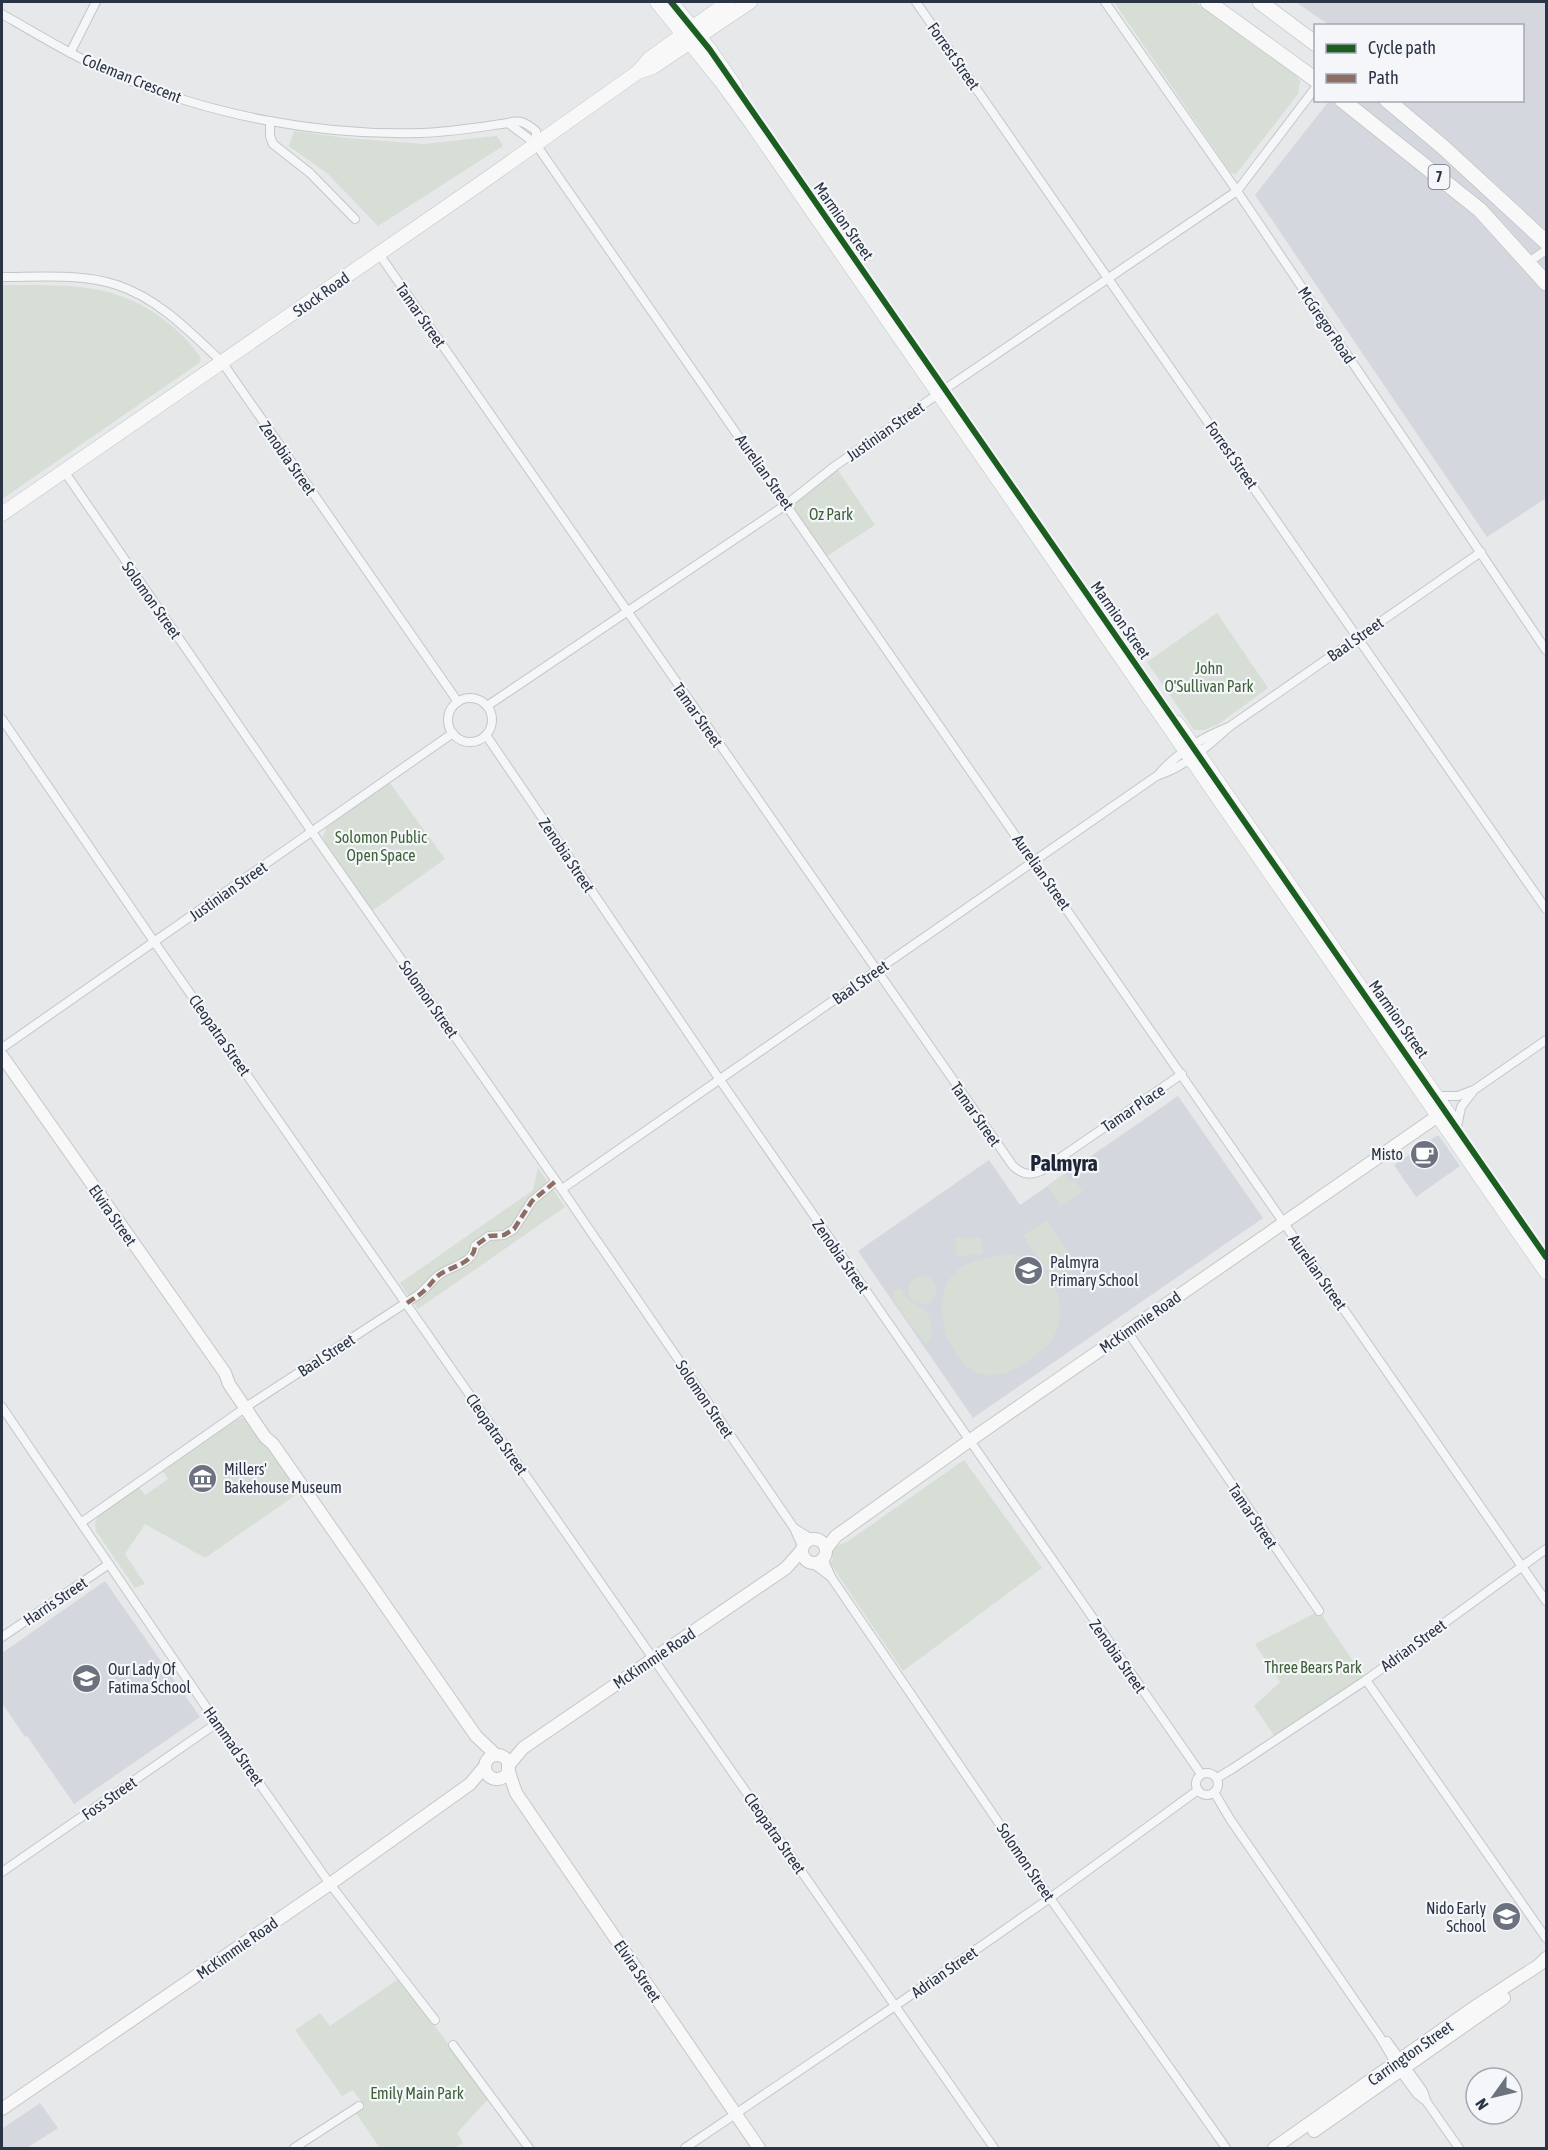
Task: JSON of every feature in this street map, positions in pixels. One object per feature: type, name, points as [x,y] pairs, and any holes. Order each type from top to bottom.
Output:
[{"type":"highway","points":[[1208,2],[1314,79]]},
{"type":"highway","points":[[1260,2],[1314,42]]},
{"type":"highway","name":"7","points":[[1345,102],[1480,210],[1546,283]]},
{"type":"highway","name":"7","points":[[1389,102],[1443,147],[1546,242]]},
{"type":"main road","name":"Marmion Street","points":[[657,2],[691,35]]},
{"type":"main road","name":"Marmion Street","points":[[671,2],[752,124],[942,392],[1442,1113],[1546,1272]]},
{"type":"main road","name":"Stock Road","points":[[691,35],[728,2]]},
{"type":"main road","name":"Stock Road","points":[[2,514],[536,144],[638,72],[649,59],[750,2]]},
{"type":"main road","name":"Marmion Street","points":[[1192,752],[1436,1096],[1442,1113],[1457,1127],[1546,1257]]},
{"type":"main road","name":"Elvira Street","points":[[2,1056],[225,1373],[235,1380],[248,1405],[272,1434],[273,1444],[516,1792],[759,2148]]},
{"type":"main road","name":"McKimmie Road","points":[[2,2109],[330,1884],[496,1766],[836,1536],[1442,1113]]},
{"type":"main road","name":"Carrington Street","points":[[1288,2148],[1546,1958]]},
{"type":"main road","name":"Carrington Street","points":[[1274,2148],[1546,1969]]},
{"type":"street","points":[[70,52],[96,2]]},
{"type":"street","name":"Forrest Street","points":[[916,2],[1546,909]]},
{"type":"street","name":"McGregor Road","points":[[1105,2],[1237,191],[1546,650]]},
{"type":"street","name":"Coleman Crescent","points":[[2,14],[119,76],[215,109],[270,121],[382,133],[424,133],[508,123],[536,144]]},
{"type":"street","name":"Justinian Street","points":[[487,706],[787,504],[835,466],[1108,277],[1237,191],[1314,90]]},
{"type":"street","points":[[270,121],[270,136],[273,144],[310,173],[355,219]]},
{"type":"street","name":"Aurelian Street","points":[[536,144],[1546,1601]]},
{"type":"street","points":[[1529,262],[1546,250]]},
{"type":"street","name":"Tamar Street","points":[[379,254],[1012,1166],[1021,1173]]},
{"type":"street","name":"Zenobia Street","points":[[2,278],[86,279],[116,284],[158,305],[222,362],[458,702]]},
{"type":"street","name":"Solomon Street","points":[[63,471],[562,1189],[794,1528],[831,1577],[1050,1898],[1227,2147]]},
{"type":"street","name":"Baal Street","points":[[562,1189],[1158,775],[1169,772],[1210,734],[1229,727],[1280,693],[1358,636],[1481,552]]},
{"type":"street","points":[[474,698],[487,706],[492,721],[486,735],[472,741],[453,734],[448,719],[450,710],[458,702],[474,698]]},
{"type":"street","name":"Cleopatra Street","points":[[2,719],[155,943],[994,2148]]},
{"type":"street","name":"Justinian Street","points":[[2,1048],[453,734]]},
{"type":"street","name":"Zenobia Street","points":[[486,735],[720,1080],[1201,1774]]},
{"type":"street","points":[[1436,1096],[1458,1096],[1474,1090],[1546,1040]]},
{"type":"street","name":"Tamar Place","points":[[1021,1173],[1031,1175],[1041,1171],[1182,1074]]},
{"type":"street","points":[[1457,1127],[1461,1107],[1474,1090]]},
{"type":"street","name":"Baal Street","points":[[82,1522],[248,1405],[407,1303],[426,1289],[440,1274],[463,1263],[480,1242],[489,1236],[504,1234],[514,1229],[532,1201],[556,1181]]},
{"type":"street","name":"Tamar Street","points":[[1127,1331],[1319,1611]]},
{"type":"street","name":"Hammad Street","points":[[2,1408],[330,1884],[435,2020]]},
{"type":"street","name":"Adrian Street","points":[[1216,1778],[1366,1680],[1546,1549]]},
{"type":"street","name":"Harris Street","points":[[2,1637],[110,1564]]},
{"type":"street","points":[[1366,1680],[1546,1937]]},
{"type":"street","name":"Foss Street","points":[[2,1872],[217,1723]]},
{"type":"street","points":[[1209,1773],[1216,1778],[1218,1784],[1214,1792],[1207,1795],[1198,1790],[1196,1783],[1201,1774],[1209,1773]]},
{"type":"street","name":"Adrian Street","points":[[685,2148],[1050,1898],[1198,1790]]},
{"type":"street","points":[[1214,1792],[1230,1819],[1401,2065],[1417,2094],[1426,2101],[1459,2148]]},
{"type":"street","points":[[453,2045],[529,2148]]},
{"type":"street","points":[[294,2148],[359,2106]]},
{"type":"shaded area","points":[[1296,2],[1546,2],[1546,498],[1487,537],[1255,195],[1328,102],[1524,102],[1524,24],[1328,24]]},
{"type":"shaded area","name":"Palmyra Primary School","points":[[1178,1096],[1263,1218],[973,1418],[858,1251],[989,1160],[1020,1205]]},
{"type":"shaded area","points":[[1439,1136],[1460,1166],[1416,1197],[1394,1165]]},
{"type":"shaded area","name":"Our Lady Of Fatima School","points":[[105,1581],[200,1717],[74,1804],[2,1703],[2,1653]]},
{"type":"shaded area","points":[[40,2103],[58,2128],[27,2148],[2,2148],[2,2129]]},
{"type":"green space","points":[[1114,2],[1195,2],[1296,75],[1300,81],[1298,94],[1236,174],[1231,173]]},
{"type":"green space","points":[[294,131],[424,144],[497,136],[503,146],[378,226],[328,174],[289,146]]},
{"type":"green space","points":[[2,285],[71,286],[113,293],[153,312],[181,334],[201,358],[199,363],[2,499]]},
{"type":"green space","name":"Oz Park","points":[[835,466],[875,525],[824,558],[787,504]]},
{"type":"green space","name":"John O'Sullivan Park","points":[[1217,613],[1268,688],[1217,725],[1204,730],[1194,730],[1147,662]]},
{"type":"green space","name":"Solomon Public Open Space","points":[[389,782],[445,859],[372,911],[326,845],[323,837],[326,828]]},
{"type":"green space","points":[[538,1168],[565,1207],[418,1309],[400,1283],[533,1190]]},
{"type":"green space","points":[[1064,1174],[1070,1182],[1074,1179],[1083,1192],[1061,1206],[1047,1186]]},
{"type":"green space","points":[[1046,1220],[1077,1264],[1054,1280],[1023,1236]]},
{"type":"green space","points":[[955,1238],[981,1238],[983,1254],[957,1257]]},
{"type":"green space","points":[[1006,1255],[1024,1258],[1034,1264],[1050,1280],[1059,1300],[1059,1323],[1046,1347],[1021,1365],[998,1375],[977,1373],[959,1358],[947,1337],[943,1324],[943,1295],[947,1284],[960,1268],[970,1263]]},
{"type":"green space","points":[[922,1276],[932,1280],[936,1290],[932,1300],[922,1304],[912,1300],[908,1290],[912,1280]]},
{"type":"green space","points":[[901,1289],[910,1301],[925,1309],[932,1331],[927,1343],[893,1300],[893,1292]]},
{"type":"green space","points":[[242,1418],[248,1419],[300,1492],[205,1558],[145,1524],[125,1554],[145,1584],[135,1588],[96,1531],[97,1518],[139,1487],[145,1495],[168,1479],[163,1471]]},
{"type":"green space","points":[[964,1460],[1042,1568],[903,1671],[830,1563],[833,1560],[831,1552],[835,1547],[847,1542]]},
{"type":"green space","name":"Three Bears Park","points":[[1319,1611],[1366,1680],[1277,1740],[1254,1706],[1280,1682],[1255,1644]]},
{"type":"green space","name":"Emily Main Park","points":[[400,1978],[488,2099],[457,2133],[463,2143],[455,2148],[380,2148],[356,2113],[365,2107],[353,2090],[342,2096],[295,2030],[320,2013],[330,2026]]},
{"type":"marked path","points":[[407,1303],[424,1291],[439,1275],[471,1257],[475,1246],[489,1236],[504,1235],[514,1229],[532,1201],[556,1181]]},
{"type":"cycle path","points":[[671,2],[710,50],[1546,1257]]},
{"type":"place","name":"Misto","points":[[1424,1154]]},
{"type":"place","name":"Palmyra Primary School","points":[[1029,1271]]},
{"type":"place","name":"Millers' Bakehouse Museum","points":[[203,1478]]},
{"type":"place","name":"Our Lady Of Fatima School","points":[[87,1678]]},
{"type":"place","name":"Nido Early School","points":[[1507,1917]]},
{"type":"district","name":"Palmyra","points":[[1064,1163]]}]
